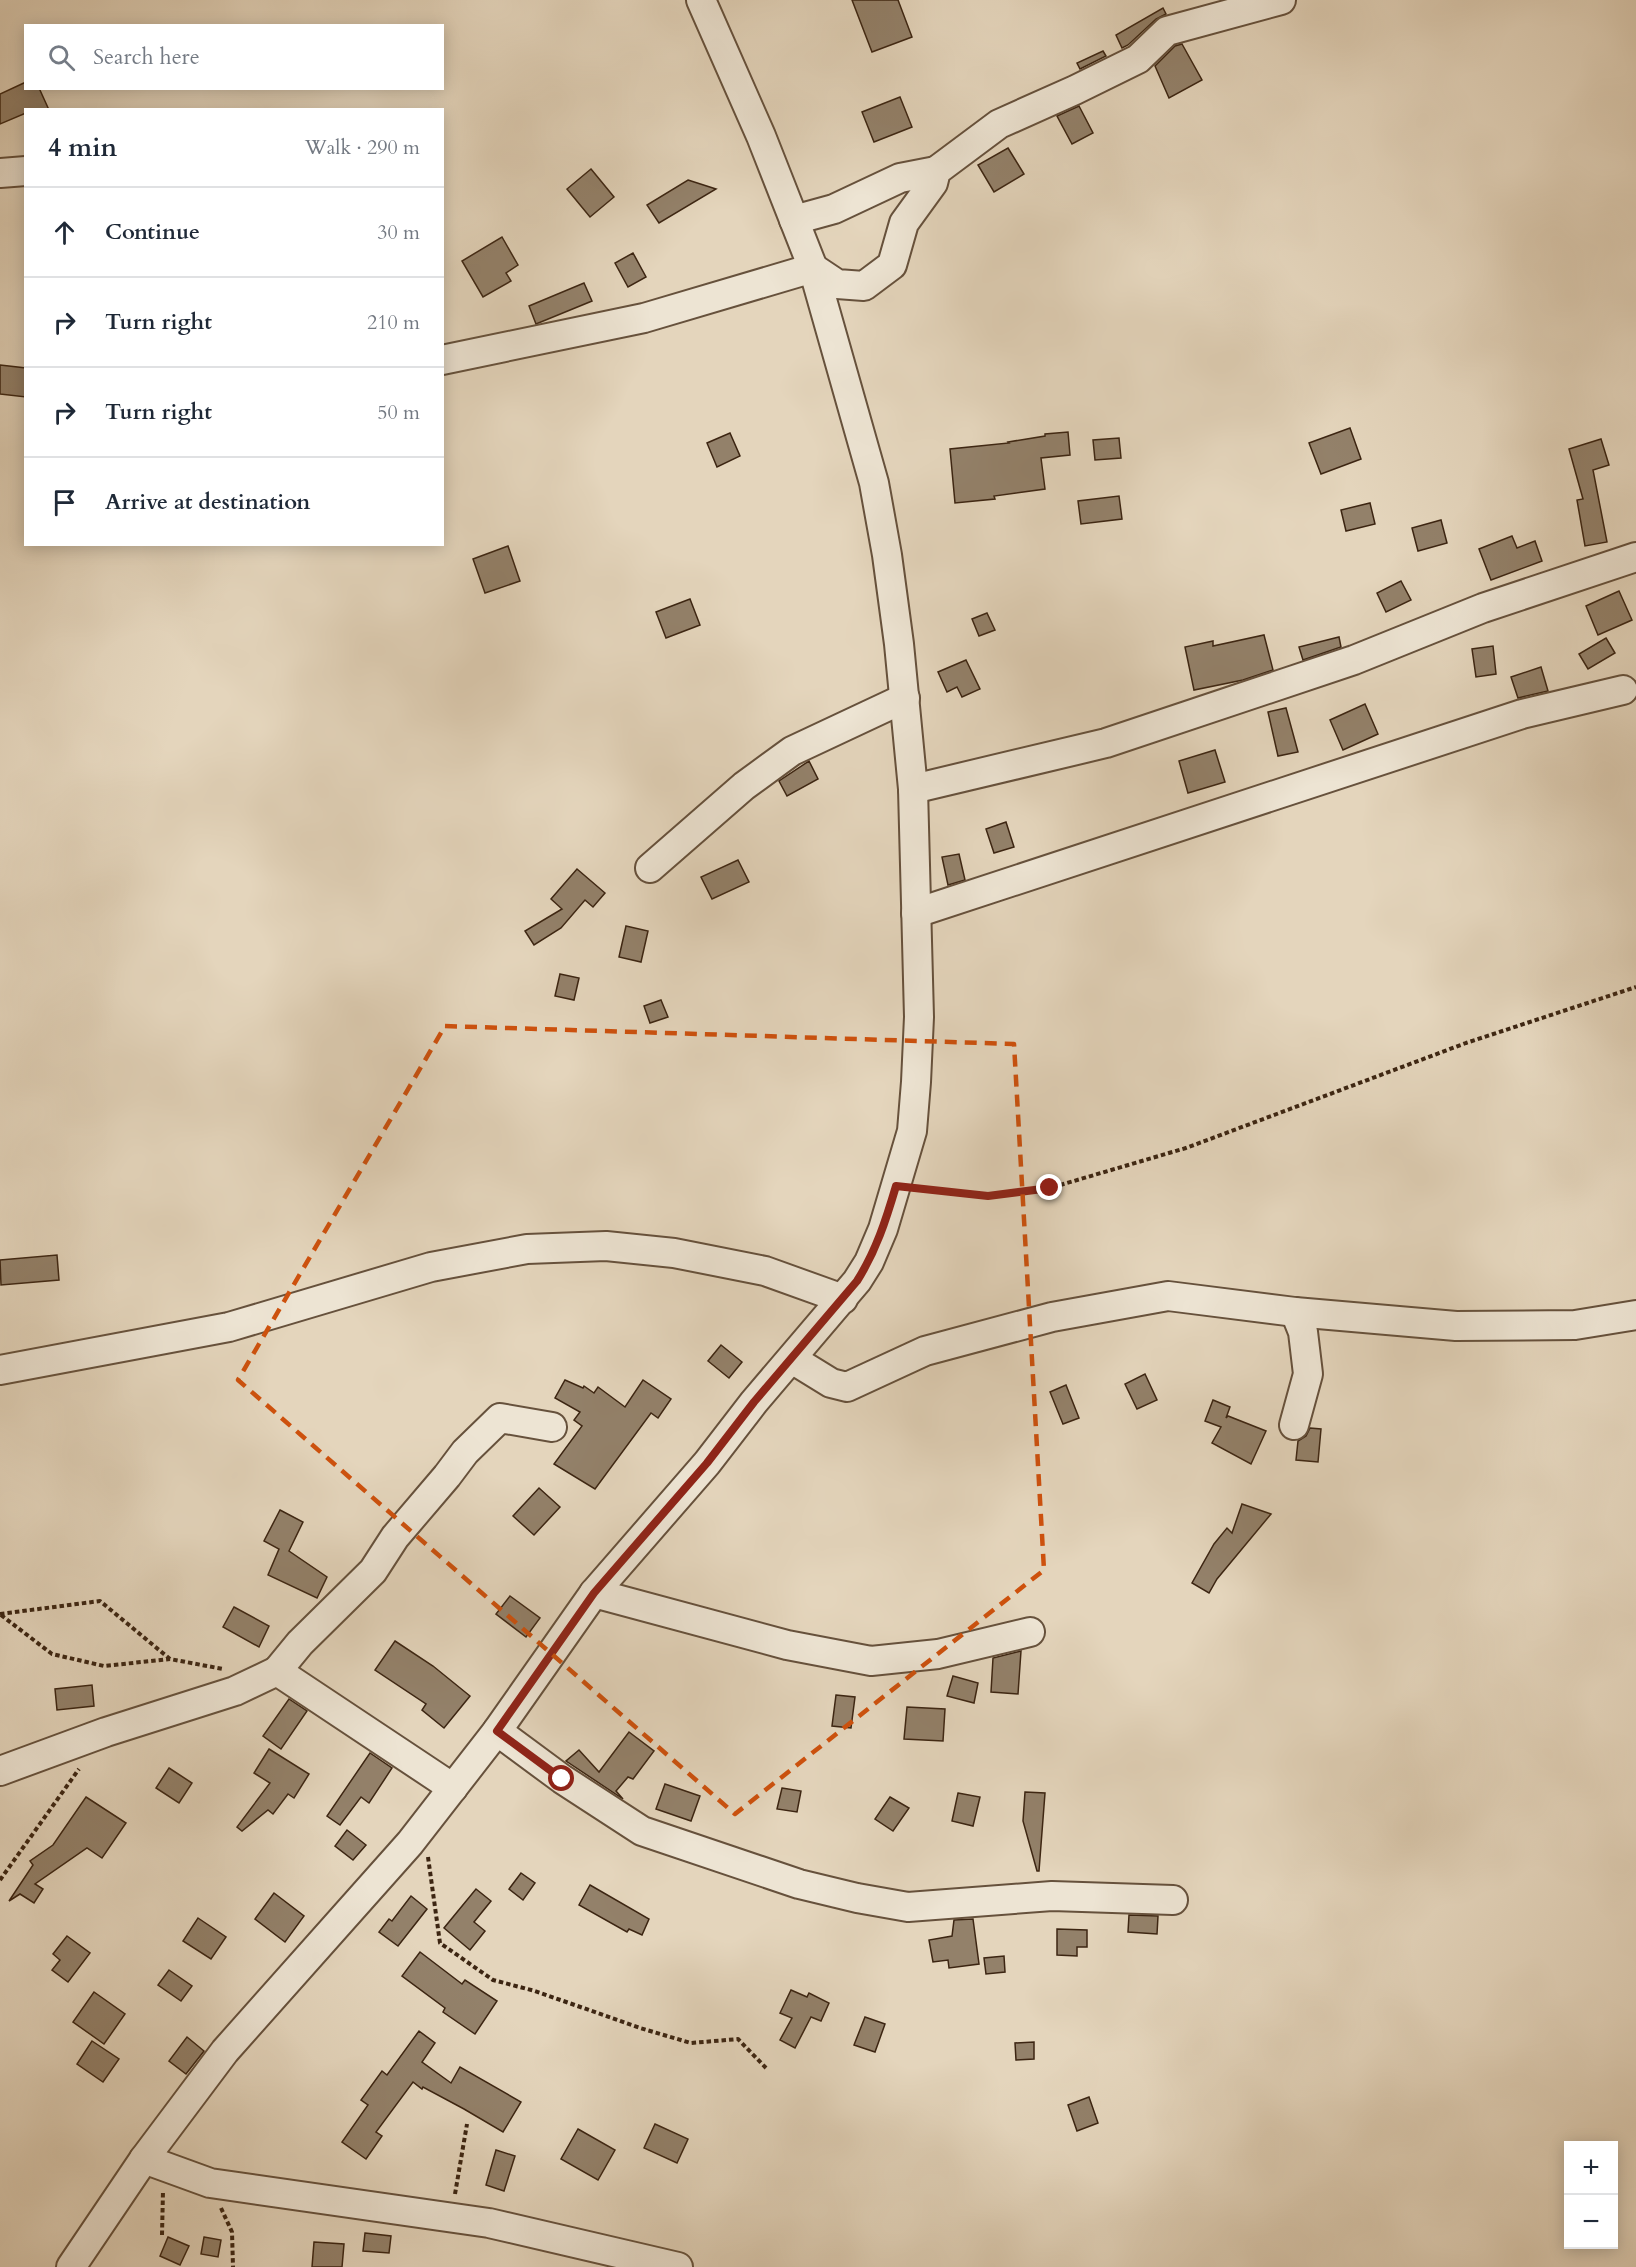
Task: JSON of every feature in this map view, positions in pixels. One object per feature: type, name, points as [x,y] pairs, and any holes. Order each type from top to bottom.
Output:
[{"type":"street","points":[[71,2267],[154,2162],[225,2050],[410,1843],[497,1731],[594,1593],[707,1463],[754,1402],[843,1299],[869,1262],[883,1229],[912,1131],[919,1017],[913,789],[905,698],[887,555],[874,483],[813,268],[760,136],[701,0]]},
{"type":"street","points":[[794,220],[834,209],[900,178],[936,171],[999,124],[1138,59],[1167,31],[1281,0]]},
{"type":"street","points":[[0,173],[24,171]]},
{"type":"street","points":[[813,268],[837,284],[864,286],[892,265],[904,223],[933,183],[936,171]]},
{"type":"street","points":[[444,360],[644,318],[813,268]]},
{"type":"street","points":[[913,789],[1106,743],[1354,660],[1483,608],[1636,557]]},
{"type":"street","points":[[916,913],[1522,714],[1623,690]]},
{"type":"street","points":[[650,868],[744,786],[792,751],[905,698]]},
{"type":"street","points":[[0,1370],[229,1327],[431,1267],[526,1249],[606,1246],[674,1253],[765,1271],[843,1299]]},
{"type":"street","points":[[792,1359],[831,1383],[847,1387],[925,1351],[1052,1317],[1168,1296],[1295,1312],[1456,1326],[1575,1325],[1636,1315]]},
{"type":"street","points":[[1294,1425],[1308,1374],[1303,1332],[1295,1312]]},
{"type":"street","points":[[0,1771],[106,1732],[235,1691],[277,1671],[300,1643],[373,1571],[395,1537],[465,1452],[500,1418],[552,1427]]},
{"type":"street","points":[[594,1593],[787,1645],[871,1661],[938,1654],[1030,1632]]},
{"type":"street","points":[[277,1671],[453,1788]]},
{"type":"street","points":[[497,1731],[562,1779],[642,1831],[756,1870],[819,1888],[908,1907],[1052,1896],[1173,1900]]},
{"type":"street","points":[[154,2162],[210,2183],[489,2223],[678,2267]]},
{"type":"path","points":[[896,1186],[988,1196],[1050,1188],[1186,1148],[1466,1043],[1636,987]]},
{"type":"path","points":[[0,1614],[100,1601],[171,1659]]},
{"type":"path","points":[[0,1614],[52,1654],[104,1666],[171,1659],[223,1669],[235,1691]]},
{"type":"path","points":[[0,1880],[106,1732]]},
{"type":"path","points":[[410,1843],[428,1855],[440,1943],[493,1980],[534,1991],[691,2043],[738,2039],[766,2068]]},
{"type":"path","points":[[452,2218],[467,2124]]},
{"type":"path","points":[[154,2162],[162,2235]]},
{"type":"path","points":[[210,2183],[232,2232],[233,2267]]},
{"type":"highlighted area","points":[[445,1026],[1014,1044],[1044,1570],[735,1814],[238,1380]]},
{"type":"building","points":[[852,0],[898,0],[912,37],[872,52]]},
{"type":"building","points":[[1163,8],[1166,14],[1156,19],[1122,48],[1116,35]]},
{"type":"building","points":[[1182,44],[1202,80],[1169,98],[1155,66],[1175,46]]},
{"type":"building","points":[[1103,51],[1106,56],[1080,69],[1077,63]]},
{"type":"building","points":[[24,83],[24,90],[40,90],[48,108],[24,108],[24,114],[0,124],[0,94]]},
{"type":"building","points":[[900,97],[912,127],[874,142],[862,112]]},
{"type":"building","points":[[1079,106],[1093,133],[1072,144],[1057,116]]},
{"type":"building","points":[[1008,148],[1024,174],[994,192],[978,165]]},
{"type":"building","points":[[591,169],[614,197],[590,217],[567,189]]},
{"type":"building","points":[[688,180],[716,189],[659,223],[647,205]]},
{"type":"building","points":[[502,237],[518,265],[506,273],[511,281],[483,297],[462,261]]},
{"type":"building","points":[[633,253],[646,277],[628,287],[615,263]]},
{"type":"building","points":[[584,283],[592,301],[536,324],[529,306]]},
{"type":"building","points":[[0,365],[24,368],[24,397],[0,394]]},
{"type":"building","points":[[1350,428],[1361,459],[1321,474],[1309,443]]},
{"type":"building","points":[[1068,432],[1070,455],[1041,458],[1045,489],[994,496],[995,499],[955,503],[950,449],[1009,443],[1045,436],[1045,434]]},
{"type":"building","points":[[730,433],[740,456],[717,467],[707,443]]},
{"type":"building","points":[[1119,438],[1121,458],[1095,460],[1093,440]]},
{"type":"building","points":[[1601,439],[1609,465],[1593,470],[1607,542],[1585,546],[1577,500],[1583,499],[1569,449]]},
{"type":"building","points":[[1119,496],[1122,519],[1081,524],[1078,501]]},
{"type":"building","points":[[1370,503],[1375,524],[1346,531],[1341,510]]},
{"type":"building","points":[[1441,520],[1447,543],[1418,551],[1412,528]]},
{"type":"building","points":[[1512,536],[1517,548],[1535,541],[1542,561],[1491,580],[1479,549]]},
{"type":"building","points":[[508,546],[520,581],[485,593],[473,559]]},
{"type":"building","points":[[1401,581],[1411,600],[1386,612],[1377,593]]},
{"type":"building","points":[[1619,591],[1632,620],[1598,635],[1586,606]]},
{"type":"building","points":[[690,599],[700,625],[666,638],[656,612]]},
{"type":"building","points":[[987,613],[995,630],[979,636],[972,619]]},
{"type":"building","points":[[1264,635],[1273,670],[1243,680],[1194,690],[1185,647],[1213,641],[1213,646]]},
{"type":"building","points":[[1339,637],[1341,647],[1303,660],[1299,647]]},
{"type":"building","points":[[1606,638],[1615,653],[1588,669],[1579,654]]},
{"type":"building","points":[[1493,646],[1496,674],[1476,677],[1472,649]]},
{"type":"building","points":[[966,660],[980,689],[962,697],[957,687],[947,692],[938,672]]},
{"type":"building","points":[[1541,667],[1548,691],[1518,698],[1511,677]]},
{"type":"building","points":[[1365,704],[1378,734],[1343,750],[1330,720]]},
{"type":"building","points":[[1286,708],[1298,752],[1278,756],[1268,712]]},
{"type":"building","points":[[1215,750],[1225,782],[1188,793],[1179,761]]},
{"type":"building","points":[[809,761],[818,779],[787,796],[779,781]]},
{"type":"building","points":[[1006,822],[1014,847],[994,853],[986,829]]},
{"type":"building","points":[[959,854],[965,880],[948,885],[942,857]]},
{"type":"building","points":[[738,860],[749,882],[712,899],[701,877]]},
{"type":"building","points":[[577,869],[605,893],[593,907],[585,900],[561,928],[534,945],[525,931],[562,909],[551,899]]},
{"type":"building","points":[[626,926],[648,931],[641,962],[619,957]]},
{"type":"building","points":[[560,974],[579,978],[574,1000],[555,996]]},
{"type":"building","points":[[661,1000],[668,1017],[650,1023],[644,1006]]},
{"type":"building","points":[[57,1255],[59,1280],[1,1285],[0,1260]]},
{"type":"building","points":[[721,1345],[742,1362],[729,1378],[708,1361]]},
{"type":"building","points":[[1145,1374],[1157,1400],[1137,1409],[1125,1384]]},
{"type":"building","points":[[565,1380],[583,1388],[584,1386],[594,1393],[598,1387],[625,1407],[643,1380],[671,1399],[658,1418],[651,1413],[595,1489],[554,1464],[582,1426],[574,1420],[580,1412],[555,1398]]},
{"type":"building","points":[[1066,1385],[1079,1418],[1063,1424],[1050,1392]]},
{"type":"building","points":[[1213,1400],[1230,1407],[1226,1418],[1228,1416],[1266,1431],[1251,1464],[1212,1443],[1221,1427],[1205,1421]]},
{"type":"building","points":[[1310,1428],[1321,1429],[1318,1462],[1296,1460],[1298,1441],[1306,1436]]},
{"type":"building","points":[[539,1488],[560,1507],[534,1535],[513,1516]]},
{"type":"building","points":[[1242,1504],[1271,1514],[1217,1579],[1209,1593],[1192,1583],[1214,1544],[1227,1528],[1232,1533]]},
{"type":"building","points":[[280,1510],[303,1522],[289,1551],[327,1577],[317,1598],[268,1575],[279,1549],[264,1541]]},
{"type":"building","points":[[510,1596],[540,1618],[526,1637],[496,1614]]},
{"type":"building","points":[[234,1607],[269,1626],[259,1647],[223,1627]]},
{"type":"building","points":[[395,1641],[433,1666],[470,1696],[444,1728],[422,1710],[426,1704],[375,1670]]},
{"type":"building","points":[[1021,1651],[1018,1694],[991,1692],[993,1658]]},
{"type":"building","points":[[953,1676],[978,1683],[974,1703],[947,1696]]},
{"type":"building","points":[[92,1685],[94,1706],[57,1710],[55,1689]]},
{"type":"building","points":[[836,1695],[855,1697],[851,1728],[832,1726]]},
{"type":"building","points":[[289,1699],[307,1711],[281,1749],[263,1736]]},
{"type":"building","points":[[907,1707],[945,1709],[943,1741],[904,1739]]},
{"type":"building","points":[[629,1732],[654,1751],[633,1779],[628,1777],[616,1791],[623,1799],[566,1761],[579,1750],[599,1772]]},
{"type":"building","points":[[269,1749],[309,1774],[294,1798],[288,1794],[273,1814],[268,1810],[242,1831],[237,1827],[270,1783],[254,1773]]},
{"type":"building","points":[[370,1753],[392,1768],[369,1803],[361,1797],[340,1825],[327,1816]]},
{"type":"building","points":[[169,1768],[192,1783],[179,1803],[156,1788]]},
{"type":"building","points":[[665,1784],[700,1796],[691,1821],[656,1809]]},
{"type":"building","points":[[782,1788],[801,1791],[797,1812],[777,1809]]},
{"type":"building","points":[[1025,1792],[1045,1793],[1039,1871],[1037,1871],[1023,1821]]},
{"type":"building","points":[[958,1793],[980,1797],[973,1826],[952,1821]]},
{"type":"building","points":[[86,1797],[126,1823],[102,1858],[87,1848],[35,1884],[43,1889],[34,1903],[20,1894],[9,1901],[33,1865],[30,1861],[53,1845]]},
{"type":"building","points":[[890,1797],[909,1808],[893,1831],[875,1819]]},
{"type":"building","points":[[347,1830],[366,1845],[353,1860],[335,1846]]},
{"type":"building","points":[[521,1873],[535,1883],[523,1900],[509,1889]]},
{"type":"building","points":[[590,1885],[649,1919],[642,1935],[629,1929],[627,1932],[579,1905]]},
{"type":"building","points":[[476,1889],[491,1901],[474,1922],[485,1931],[470,1950],[444,1928]]},
{"type":"building","points":[[274,1893],[304,1916],[285,1942],[255,1919]]},
{"type":"building","points":[[411,1896],[427,1909],[398,1946],[379,1932],[389,1919],[392,1921]]},
{"type":"building","points":[[1129,1915],[1158,1916],[1157,1934],[1128,1932]]},
{"type":"building","points":[[198,1918],[226,1937],[211,1959],[183,1941]]},
{"type":"building","points":[[973,1919],[979,1964],[949,1968],[948,1960],[933,1962],[929,1940],[952,1936],[954,1920]]},
{"type":"building","points":[[1057,1929],[1087,1930],[1087,1947],[1077,1947],[1077,1956],[1057,1955]]},
{"type":"building","points":[[67,1936],[90,1953],[68,1982],[52,1970],[60,1960],[53,1954]]},
{"type":"building","points":[[420,1952],[462,1984],[465,1980],[497,2001],[475,2034],[443,2012],[445,2008],[402,1976]]},
{"type":"building","points":[[1004,1956],[1005,1972],[986,1974],[984,1958]]},
{"type":"building","points":[[169,1970],[192,1986],[181,2001],[158,1985]]},
{"type":"building","points":[[791,1990],[807,1997],[809,1993],[829,2003],[821,2021],[811,2017],[795,2048],[780,2040],[792,2018],[780,2013]]},
{"type":"building","points":[[94,1992],[125,2014],[104,2044],[73,2022]]},
{"type":"building","points":[[865,2017],[885,2024],[875,2052],[854,2045]]},
{"type":"building","points":[[419,2031],[435,2043],[422,2062],[451,2083],[460,2067],[521,2102],[503,2132],[413,2082],[376,2132],[382,2136],[366,2159],[342,2142],[368,2105],[361,2100],[382,2071],[387,2075]]},
{"type":"building","points":[[187,2037],[204,2051],[186,2074],[169,2061]]},
{"type":"building","points":[[92,2041],[119,2059],[103,2082],[77,2064]]},
{"type":"building","points":[[1034,2042],[1034,2059],[1016,2060],[1015,2043]]},
{"type":"building","points":[[1089,2097],[1098,2123],[1077,2131],[1068,2105]]},
{"type":"building","points":[[655,2124],[688,2139],[677,2163],[644,2148]]},
{"type":"building","points":[[578,2129],[615,2150],[598,2180],[561,2159]]},
{"type":"building","points":[[496,2150],[515,2156],[504,2191],[486,2185]]},
{"type":"building","points":[[365,2233],[391,2236],[389,2253],[363,2251]]},
{"type":"building","points":[[168,2237],[189,2246],[180,2265],[160,2256]]},
{"type":"building","points":[[204,2237],[221,2240],[218,2257],[201,2254]]},
{"type":"building","points":[[314,2242],[344,2244],[342,2267],[312,2267]]},
{"type":"route","points":[[562,1779],[497,1731],[594,1593],[707,1463],[754,1402],[857,1281],[869,1262],[883,1229],[896,1186],[988,1196],[1050,1188]]}]
